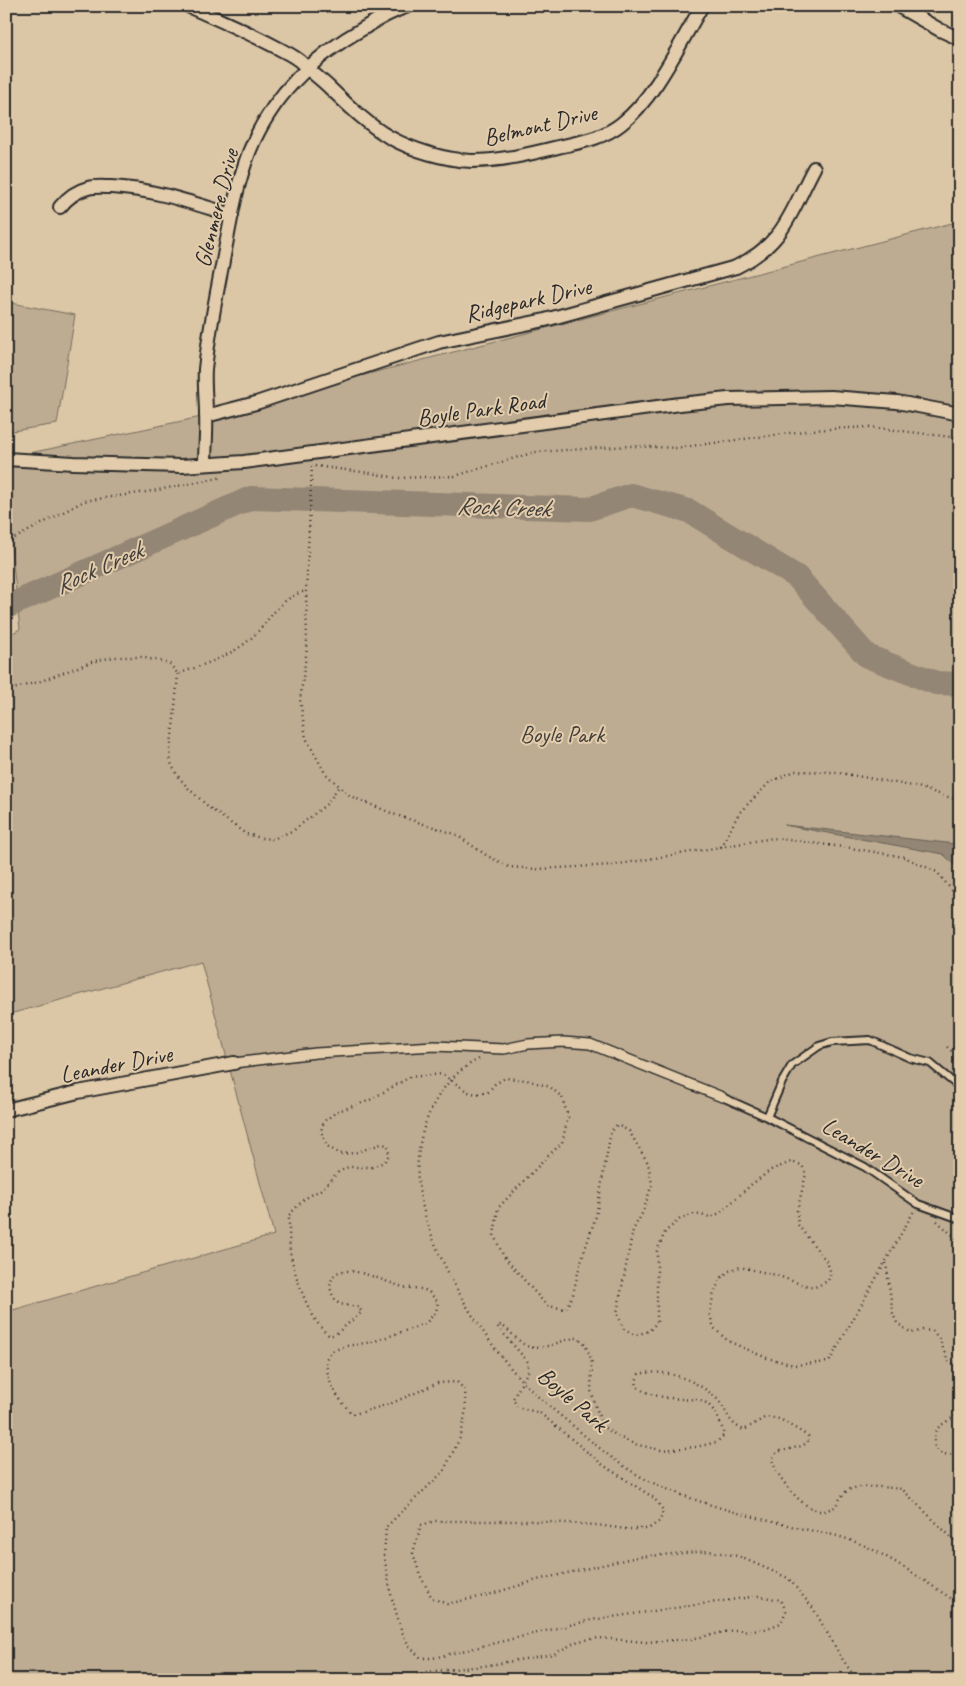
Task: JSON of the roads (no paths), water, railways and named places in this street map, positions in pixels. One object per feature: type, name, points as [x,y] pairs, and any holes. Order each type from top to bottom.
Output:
[{"type":"street","name":"Belmont Drive","points":[[188,6],[240,28],[303,63],[306,69],[329,86],[379,131],[406,146],[431,154],[466,161],[514,157],[594,139],[608,133],[621,124],[646,98],[702,6]]},
{"type":"street","name":"Glenmere Drive","points":[[205,464],[206,416],[204,388],[212,317],[232,215],[250,150],[260,128],[274,106],[306,69],[345,38],[385,15],[408,6]]},
{"type":"street","points":[[898,6],[940,30],[960,38]]},
{"type":"street","name":"Ridgepark Drive","points":[[206,416],[256,403],[439,342],[553,318],[736,267],[759,254],[778,236],[788,221],[798,197],[814,168]]},
{"type":"street","points":[[60,207],[72,194],[90,187],[132,188],[176,198],[232,215]]},
{"type":"street","name":"Boyle Park Road","points":[[6,459],[181,466],[244,462],[728,399],[831,397],[897,402],[960,414]]},
{"type":"street","points":[[234,1063],[316,1053],[434,1046],[504,1049],[528,1044],[563,1042],[590,1044],[722,1097]]},
{"type":"street","name":"Leander Drive","points":[[6,1110],[78,1092],[234,1063]]},
{"type":"lane","points":[[722,1097],[767,1117],[792,1064],[819,1046],[832,1042],[870,1040],[910,1058],[930,1063],[960,1088]]},
{"type":"lane","name":"Leander Drive","points":[[767,1117],[865,1167],[918,1204],[960,1219]]},
{"type":"waterway","name":"Rock Creek","points":[[6,607],[251,498],[589,509],[631,495],[689,511],[797,577],[867,656],[936,683],[960,684]]},
{"type":"park label","name":"Boyle Park","points":[[562,734]]}]
